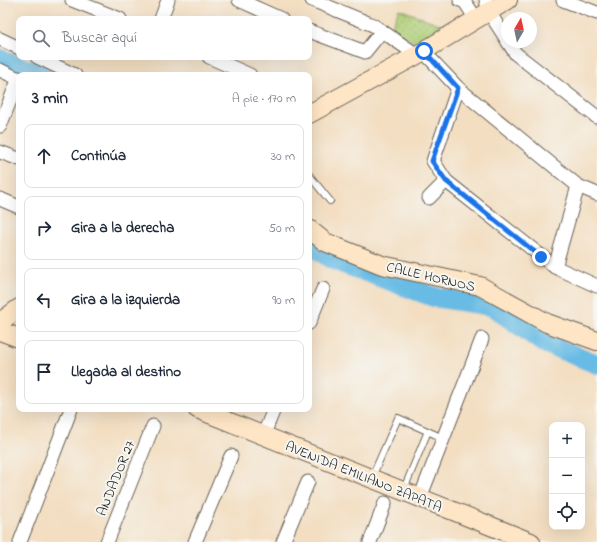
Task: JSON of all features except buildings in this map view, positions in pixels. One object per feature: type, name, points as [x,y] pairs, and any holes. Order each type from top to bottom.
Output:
[{"type":"street","points":[[72,0],[112,16]]},
{"type":"street","points":[[162,16],[168,0]]},
{"type":"street","points":[[239,0],[274,16]]},
{"type":"street","points":[[312,0],[373,25],[420,53],[458,88],[578,186],[597,194]]},
{"type":"street","points":[[460,0],[484,10],[501,32]]},
{"type":"street","points":[[312,112],[420,53],[484,10],[508,0]]},
{"type":"street","points":[[563,0],[597,13]]},
{"type":"street","points":[[312,32],[365,52],[382,31]]},
{"type":"street","points":[[0,39],[16,47]]},
{"type":"street","points":[[512,48],[516,54],[597,118]]},
{"type":"street","points":[[43,60],[69,72]]},
{"type":"street","points":[[216,60],[243,72]]},
{"type":"street","points":[[0,70],[16,78]]},
{"type":"street","points":[[0,126],[16,86]]},
{"type":"street","points":[[458,88],[432,161],[446,181],[555,267],[597,286]]},
{"type":"street","points":[[0,152],[16,158]]},
{"type":"street","points":[[429,198],[446,181]]},
{"type":"street","points":[[555,267],[578,186]]},
{"type":"street","points":[[0,199],[16,206]]},
{"type":"street","name":"CALLE HORNOS","points":[[312,231],[325,242],[382,265],[480,286],[547,324],[597,341]]},
{"type":"street","points":[[312,316],[323,289]]},
{"type":"street","points":[[6,333],[16,314]]},
{"type":"street","points":[[420,498],[482,339]]},
{"type":"street","points":[[20,542],[70,412]]},
{"type":"street","name":"AVENIDA EMILIANO ZAPATA","points":[[204,412],[531,542]]},
{"type":"street","points":[[263,436],[273,412]]},
{"type":"street","name":"ANDADOR 27","points":[[106,542],[153,426]]},
{"type":"street","points":[[195,542],[231,456]]},
{"type":"street","points":[[283,542],[308,482]]},
{"type":"street","points":[[370,542],[385,503]]},
{"type":"lane","points":[[312,179],[330,201]]},
{"type":"lane","points":[[371,479],[398,418],[444,438]]},
{"type":"lane","points":[[403,491],[428,431]]},
{"type":"green space","points":[[399,9],[442,25],[417,44],[391,28]]},
{"type":"waterway","points":[[0,59],[34,72]]},
{"type":"waterway","points":[[312,245],[331,259],[434,297],[492,306],[544,343],[597,364]]},
{"type":"route","points":[[424,51],[458,88],[432,161],[446,181],[541,257]]}]
